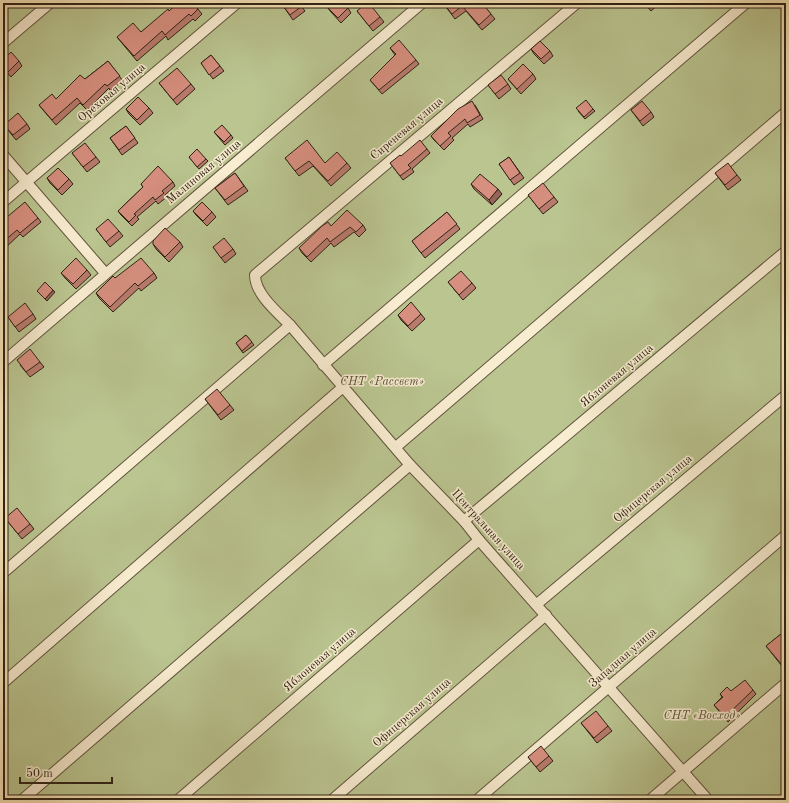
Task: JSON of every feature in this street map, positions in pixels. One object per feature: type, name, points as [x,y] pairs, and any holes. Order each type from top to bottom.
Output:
[{"type":"street","points":[[3,43],[50,3]]},
{"type":"street","name":"Ореховая улица","points":[[3,202],[237,3]]},
{"type":"street","name":"Малиновая улица","points":[[3,362],[105,273],[422,3]]},
{"type":"street","name":"Сиреневая улица","points":[[255,275],[577,3]]},
{"type":"street","points":[[323,365],[746,3]]},
{"type":"street","points":[[396,447],[786,112]]},
{"type":"street","points":[[3,155],[105,273]]},
{"type":"street","name":"Яблоневая улица","points":[[464,521],[786,251]]},
{"type":"street","name":"Центральная улица","points":[[255,275],[255,282],[274,309],[290,325],[410,465],[464,521],[608,688],[708,800]]},
{"type":"street","points":[[3,573],[290,325]]},
{"type":"street","points":[[3,683],[343,387]]},
{"type":"street","name":"Офицерская улица","points":[[537,604],[786,395]]},
{"type":"street","points":[[22,800],[410,465]]},
{"type":"street","name":"Западная улица","points":[[477,800],[786,535]]},
{"type":"street","name":"Яблоневая улица","points":[[178,800],[479,540]]},
{"type":"street","name":"Офицерская улица","points":[[332,800],[546,615]]},
{"type":"street","points":[[650,800],[786,683]]},
{"type":"green space","name":"СНТ «Рассвет»","points":[[3,3],[786,3],[786,800],[3,800]]},
{"type":"building","points":[[178,3],[192,3],[198,9],[191,16],[189,14],[165,35],[162,31],[134,56],[117,37],[133,23],[141,32],[168,9],[169,11]]},
{"type":"building","points":[[281,3],[299,3],[302,6],[290,15]]},
{"type":"building","points":[[332,3],[342,3],[348,8],[338,18],[327,7]]},
{"type":"building","points":[[366,3],[369,3],[380,17],[369,26],[357,11]]},
{"type":"building","points":[[443,3],[482,3],[491,14],[479,25],[462,6],[452,14]]},
{"type":"building","points":[[399,40],[416,60],[379,90],[370,80],[396,54],[390,48]]},
{"type":"building","points":[[540,41],[550,51],[541,59],[531,49]]},
{"type":"building","points":[[11,52],[19,61],[8,72],[3,67],[3,60]]},
{"type":"building","points":[[211,55],[220,66],[209,75],[201,63]]},
{"type":"building","points":[[108,61],[120,76],[107,86],[105,84],[83,105],[77,98],[52,120],[39,105],[52,94],[56,99],[80,75],[85,79]]},
{"type":"building","points":[[523,64],[533,74],[517,89],[508,79]]},
{"type":"building","points":[[177,68],[191,84],[173,100],[159,83]]},
{"type":"building","points":[[501,75],[508,84],[495,94],[488,85]]},
{"type":"building","points":[[138,97],[149,108],[137,120],[126,109]]},
{"type":"building","points":[[586,100],[593,109],[584,117],[576,108]]},
{"type":"building","points":[[472,101],[480,115],[467,123],[465,119],[448,133],[451,136],[440,146],[431,136],[458,109]]},
{"type":"building","points":[[642,101],[651,112],[640,121],[631,110]]},
{"type":"building","points":[[18,113],[27,124],[13,135],[4,125]]},
{"type":"building","points":[[222,125],[231,135],[224,142],[214,132]]},
{"type":"building","points":[[126,126],[135,138],[119,150],[110,138]]},
{"type":"building","points":[[307,140],[325,163],[337,152],[347,163],[328,181],[309,161],[295,171],[285,158]]},
{"type":"building","points":[[420,140],[427,149],[408,165],[411,168],[400,176],[390,163]]},
{"type":"building","points":[[85,143],[96,157],[83,167],[72,153]]},
{"type":"building","points":[[197,149],[206,159],[197,167],[189,157]]},
{"type":"building","points":[[509,157],[520,173],[510,180],[499,164]]},
{"type":"building","points":[[728,163],[737,175],[725,185],[715,173]]},
{"type":"building","points":[[158,166],[173,182],[162,191],[164,193],[155,200],[153,197],[134,214],[136,215],[129,222],[118,211],[143,187],[141,184]]},
{"type":"building","points":[[58,168],[69,179],[58,190],[47,178]]},
{"type":"building","points":[[235,173],[244,186],[225,200],[215,188]]},
{"type":"building","points":[[480,174],[498,189],[489,200],[471,184]]},
{"type":"building","points":[[543,183],[554,197],[539,209],[528,195]]},
{"type":"building","points":[[25,202],[38,218],[20,233],[17,230],[3,242],[3,221]]},
{"type":"building","points":[[202,202],[212,212],[203,221],[193,211]]},
{"type":"building","points":[[347,210],[363,225],[356,232],[350,227],[330,242],[327,238],[307,257],[299,248],[322,226],[328,222],[331,226]]},
{"type":"building","points":[[447,212],[457,224],[421,253],[412,241]]},
{"type":"building","points":[[108,219],[119,231],[106,242],[96,229]]},
{"type":"building","points":[[165,228],[180,242],[165,257],[153,244],[153,241]]},
{"type":"building","points":[[224,238],[233,249],[221,258],[213,247]]},
{"type":"building","points":[[76,258],[87,270],[73,284],[61,273]]},
{"type":"building","points":[[141,258],[154,273],[138,286],[135,283],[110,307],[96,293],[113,276],[115,278]]},
{"type":"building","points":[[461,271],[472,283],[459,295],[448,282]]},
{"type":"building","points":[[45,282],[53,290],[45,299],[37,291]]},
{"type":"building","points":[[411,302],[421,314],[408,326],[398,315]]},
{"type":"building","points":[[25,303],[33,314],[15,327],[8,317]]},
{"type":"building","points":[[246,335],[252,342],[242,351],[236,343]]},
{"type":"building","points":[[30,349],[40,362],[26,372],[17,360]]},
{"type":"building","points":[[217,389],[230,405],[218,415],[205,399]]},
{"type":"building","points":[[17,508],[30,524],[18,534],[5,518]]},
{"type":"building","points":[[786,630],[786,661],[782,665],[766,646]]},
{"type":"building","points":[[745,680],[753,690],[725,717],[714,705],[723,697],[720,694],[727,687],[731,691]]},
{"type":"building","points":[[596,711],[608,726],[594,738],[581,723]]},
{"type":"building","points":[[541,746],[549,756],[536,767],[528,757]]},
{"type":"park label","name":"СНТ «Восход»","points":[[702,716]]}]
